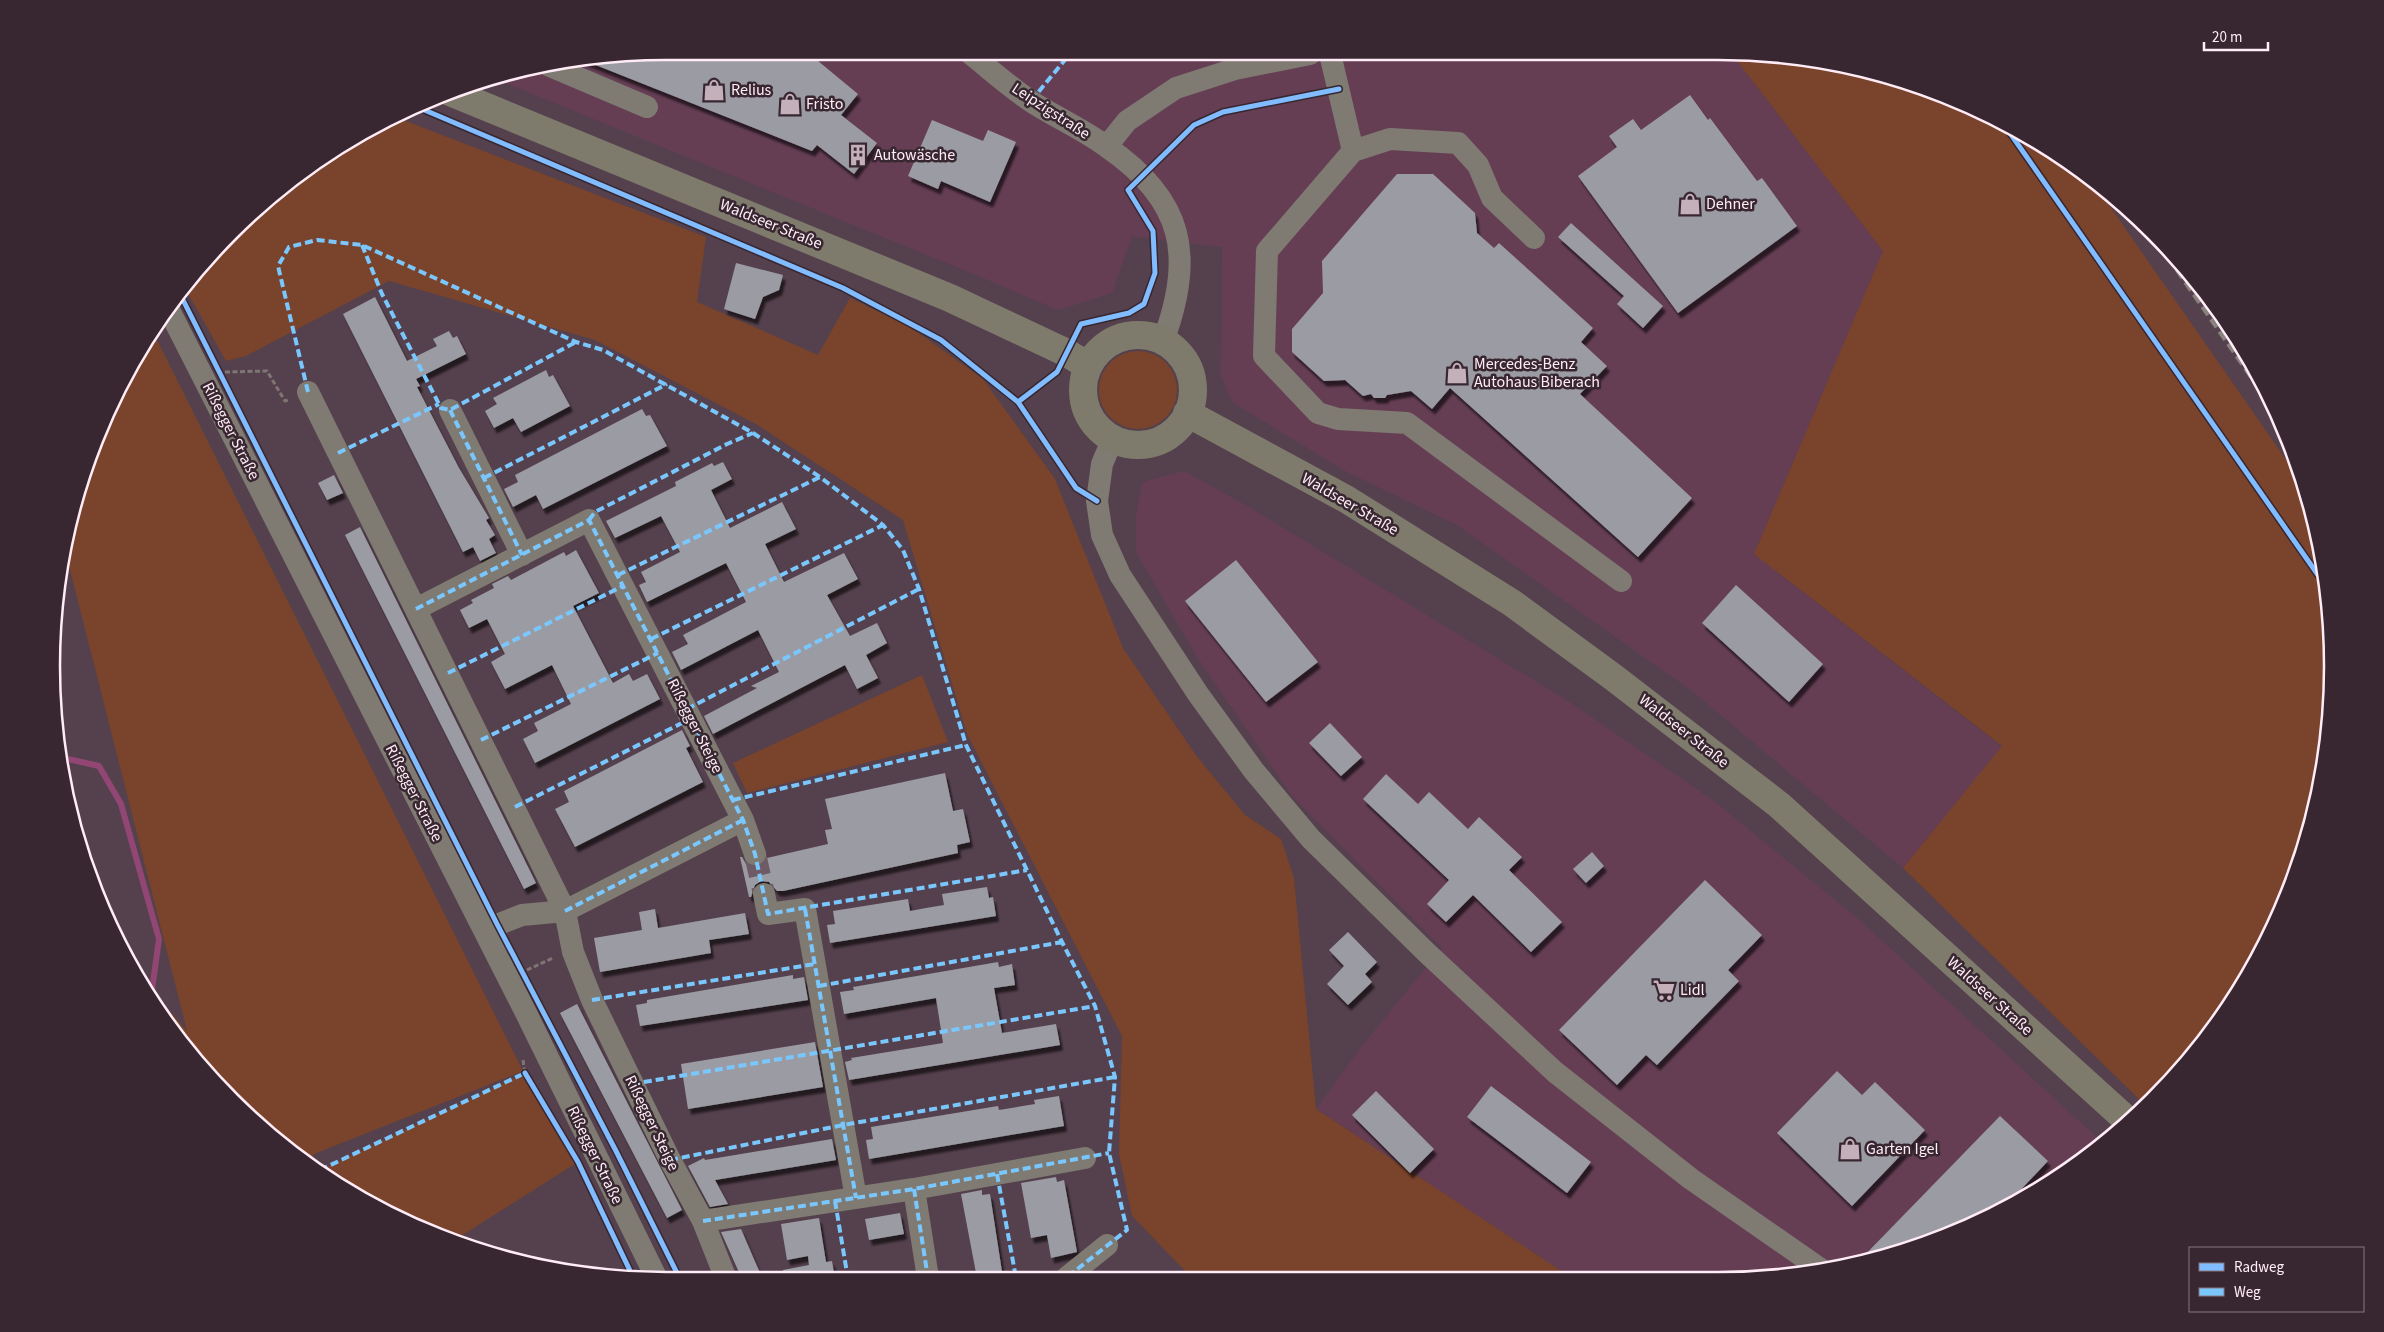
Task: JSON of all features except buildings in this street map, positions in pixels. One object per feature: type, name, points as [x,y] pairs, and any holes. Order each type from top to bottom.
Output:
[{"type":"main road","name":"Waldseer Straße","points":[[460,96],[950,298],[1067,353],[1088,366]]},
{"type":"main road","points":[[1131,335],[1149,336],[1163,341],[1180,354],[1189,369],[1193,387],[1191,405],[1183,421],[1171,434],[1155,442],[1137,445],[1113,438],[1103,432],[1091,419],[1084,402],[1083,383],[1088,366],[1099,351],[1113,341],[1131,335]]},
{"type":"main road","name":"Waldseer Straße","points":[[1187,413],[1346,499],[1512,603],[1614,677],[1779,805],[2123,1117]]},
{"type":"street","name":"Leipzigstraße","points":[[978,60],[1031,101],[1107,146],[1144,175],[1170,213],[1178,236],[1181,262],[1174,313],[1163,341]]},
{"type":"street","name":"Leipzigstraße","points":[[1107,146],[1127,121],[1176,88],[1235,69],[1280,60]]},
{"type":"street","points":[[1331,60],[1353,151]]},
{"type":"street","points":[[560,70],[647,107]]},
{"type":"street","points":[[1534,238],[1492,198],[1478,166],[1458,143],[1390,140],[1353,151],[1267,251],[1264,356],[1318,413],[1338,419],[1407,422],[1621,580]]},
{"type":"street","name":"Rißegger Straße","points":[[172,315],[484,930],[652,1272]]},
{"type":"street","points":[[308,392],[416,609]]},
{"type":"street","points":[[450,410],[522,555]]},
{"type":"street","points":[[1113,438],[1102,464],[1097,501],[1102,534],[1120,575],[1204,702],[1254,771],[1311,838],[1427,953],[1555,1072],[1691,1179],[1813,1264]]},
{"type":"street","name":"Rißegger Steige","points":[[723,1272],[703,1221],[632,1084],[592,1000],[573,952],[565,911],[416,609],[589,520],[744,820]]},
{"type":"street","points":[[484,930],[522,915],[565,911],[744,820],[755,854]]},
{"type":"street","points":[[764,894],[768,914],[805,908],[856,1198]]},
{"type":"street","points":[[703,1221],[914,1189],[1085,1158]]},
{"type":"street","points":[[914,1189],[927,1272]]},
{"type":"street","points":[[1073,1272],[1107,1245]]},
{"type":"path","points":[[220,372],[267,371],[285,401]]},
{"type":"path","points":[[524,972],[559,955],[573,952]]},
{"type":"shaded area","points":[[666,60],[1737,60],[1883,251],[1754,554],[2002,747],[1903,868],[1692,691],[1457,525],[1347,472],[1232,402],[1221,374],[1222,247],[1132,236],[1112,293],[1058,310],[504,82],[587,65],[626,61]]},
{"type":"shaded area","points":[[1737,60],[1797,65],[1875,81],[1913,92],[1986,122],[2055,162],[2087,185],[2105,200],[2290,465],[2292,471],[2312,548],[2323,626],[2323,706],[2319,745],[2303,823],[2292,861],[2278,898],[2262,934],[2243,969],[2199,1035],[2174,1066],[2141,1101],[1903,868],[2002,746],[1754,554],[1883,251]]},
{"type":"shaded area","points":[[403,120],[706,237],[697,302],[818,355],[850,298],[910,327],[983,379],[1055,479],[1123,648],[1195,754],[1245,815],[1281,839],[1294,878],[1316,1109],[1563,1272],[1186,1272],[1132,1216],[1119,1154],[1122,1036],[967,734],[903,520],[756,424],[595,340],[389,281],[246,356],[226,361],[188,293],[237,237],[266,210],[329,162]]},
{"type":"shaded area","points":[[156,338],[523,1071],[314,1154],[312,1158],[266,1122],[237,1095],[210,1066],[160,1000],[187,1031],[69,565],[81,509],[92,471],[106,434],[122,398]]},
{"type":"shaded area","points":[[1138,351],[1153,354],[1166,362],[1174,375],[1177,390],[1174,405],[1166,418],[1153,426],[1138,429],[1123,426],[1110,418],[1102,405],[1099,390],[1102,375],[1110,362],[1123,354]]},
{"type":"shaded area","points":[[1184,471],[1249,507],[1568,701],[1714,801],[1856,917],[2098,1138],[2055,1170],[1986,1210],[1913,1240],[1875,1251],[1797,1267],[1758,1271],[1563,1272],[1316,1109],[1362,1046],[1442,948],[1292,796],[1197,657],[1136,552],[1136,515],[1143,482]]},
{"type":"shaded area","points":[[922,675],[948,742],[747,793],[733,763]]},
{"type":"shaded area","points":[[525,1073],[578,1162],[461,1236],[398,1210],[325,1167]]},
{"type":"waterway","points":[[67,759],[99,766],[121,804],[159,939],[152,987]]},
{"type":"tunnel","points":[[755,854],[764,894]]},
{"type":"railway","points":[[2174,266],[2249,374]]},
{"type":"marked path","points":[[1031,101],[1065,60]]},
{"type":"marked path","points":[[308,392],[278,266],[289,247],[317,240],[362,245],[576,342],[603,350],[753,433],[820,477],[883,525],[903,550],[919,589],[966,745],[1095,1006],[1115,1077],[1109,1153],[1127,1230],[1074,1272]]},
{"type":"marked path","points":[[362,245],[382,294],[441,408],[450,410],[576,342]]},
{"type":"marked path","points":[[484,478],[667,384]]},
{"type":"marked path","points":[[338,453],[439,404]]},
{"type":"marked path","points":[[450,410],[522,555]]},
{"type":"marked path","points":[[589,520],[595,512],[727,444],[753,433]]},
{"type":"marked path","points":[[618,575],[820,477]]},
{"type":"marked path","points":[[416,609],[589,520],[743,820],[755,854],[768,914],[1027,870]]},
{"type":"marked path","points":[[651,639],[883,525]]},
{"type":"marked path","points":[[448,673],[623,586]]},
{"type":"marked path","points":[[687,709],[919,589]]},
{"type":"marked path","points":[[481,740],[658,653]]},
{"type":"marked path","points":[[515,807],[692,718]]},
{"type":"marked path","points":[[733,800],[966,745]]},
{"type":"marked path","points":[[565,911],[743,820]]},
{"type":"marked path","points":[[805,909],[856,1198]]},
{"type":"marked path","points":[[819,986],[1062,942]]},
{"type":"marked path","points":[[592,1000],[815,964]]},
{"type":"marked path","points":[[632,1084],[1095,1006]]},
{"type":"marked path","points":[[325,1167],[525,1073],[527,1076]]},
{"type":"marked path","points":[[670,1160],[843,1125],[1115,1077]]},
{"type":"marked path","points":[[703,1221],[914,1189],[1109,1153]]},
{"type":"marked path","points":[[997,1174],[1015,1272]]},
{"type":"marked path","points":[[914,1189],[927,1272]]},
{"type":"marked path","points":[[835,1201],[847,1272]]},
{"type":"cycle path","points":[[1018,402],[1057,372],[1081,324],[1129,313],[1144,304],[1155,273],[1153,231],[1128,190],[1194,125],[1223,112],[1339,89]]},
{"type":"cycle path","points":[[425,110],[843,288],[941,340],[1018,402],[1076,488],[1097,501]]},
{"type":"cycle path","points":[[2012,136],[2316,573]]},
{"type":"cycle path","points":[[183,300],[497,924],[616,1151],[676,1272]]},
{"type":"cycle path","points":[[525,1073],[578,1162],[630,1271]]},
{"type":"place","name":"Relius","points":[[714,90]]},
{"type":"place","name":"Fristo","points":[[790,104]]},
{"type":"place","name":"Autowäsche","points":[[858,155]]},
{"type":"place","name":"Dehner","points":[[1690,204]]},
{"type":"place","name":"Mercedes-Benz Autohaus Biberach","points":[[1457,373]]},
{"type":"place","name":"Lidl","points":[[1664,990]]},
{"type":"place","name":"Garten Igel","points":[[1850,1149]]}]
